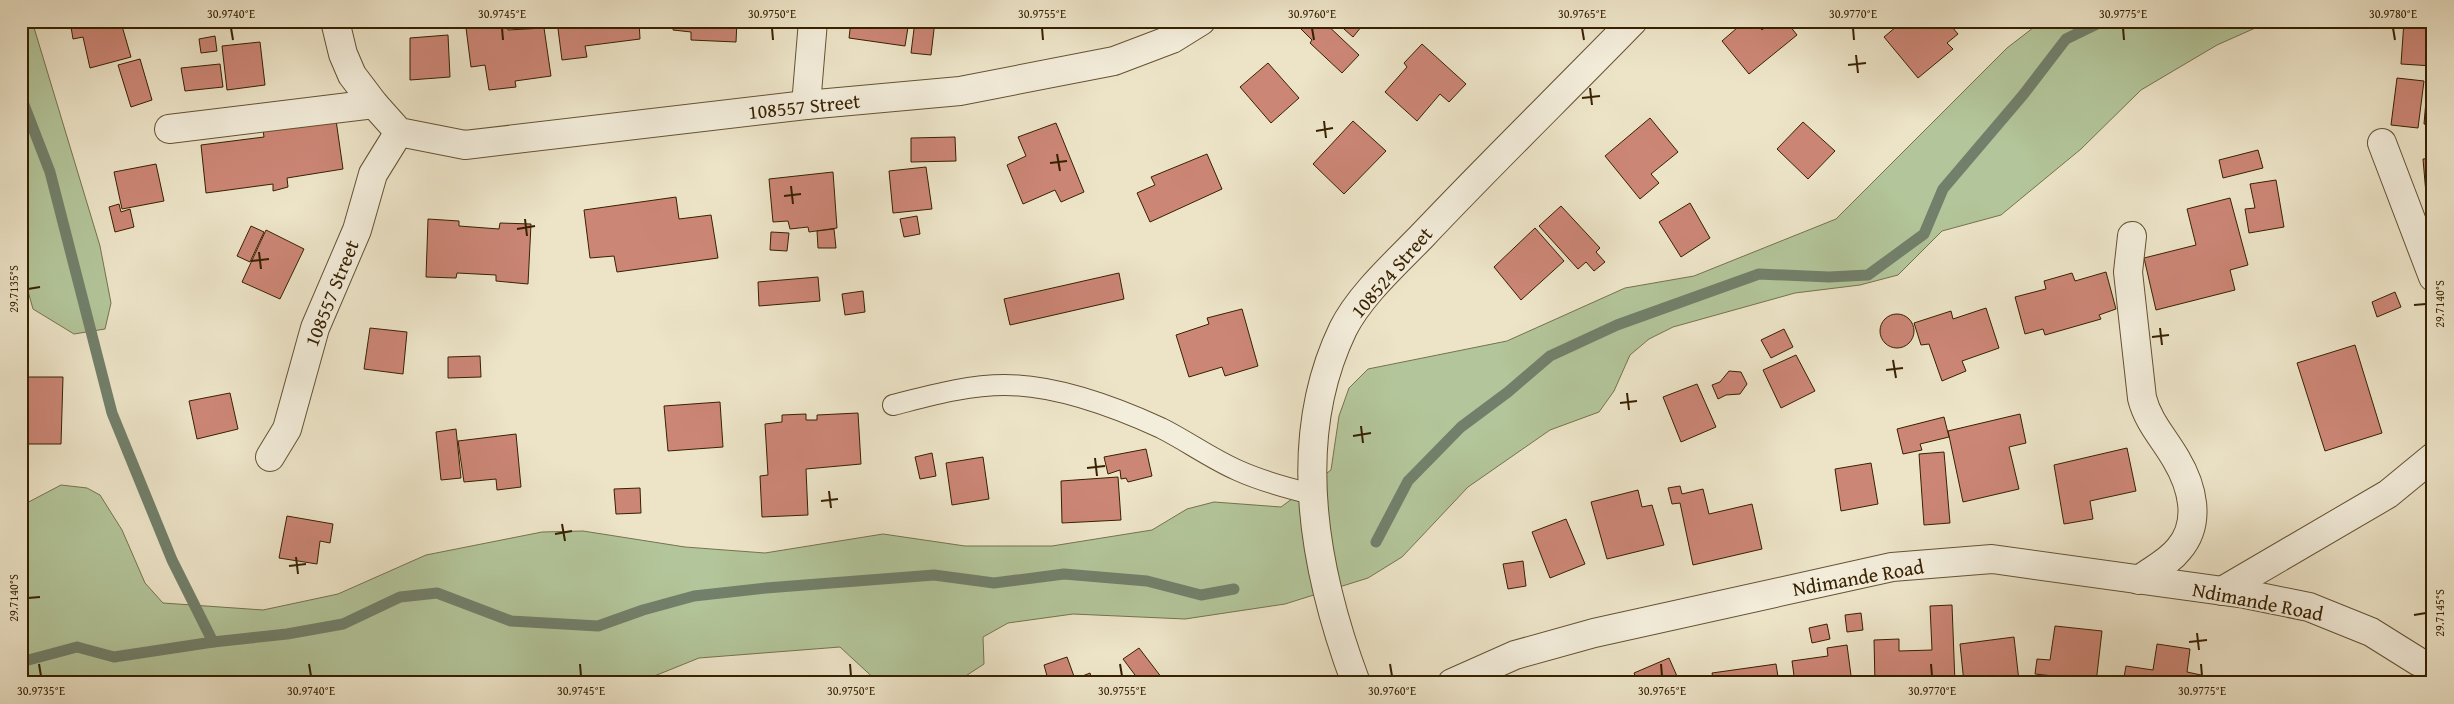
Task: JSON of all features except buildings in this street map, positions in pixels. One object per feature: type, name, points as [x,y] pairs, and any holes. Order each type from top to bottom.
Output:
[{"type":"street","points":[[335,21],[346,61],[352,75],[399,132]]},
{"type":"street","points":[[806,105],[812,21]]},
{"type":"street","name":"108557 Street","points":[[270,457],[287,429],[315,328],[357,230],[372,174],[399,132],[465,145],[806,105],[960,91],[1114,61],[1172,39],[1201,21]]},
{"type":"street","name":"108524 Street","points":[[1356,683],[1342,646],[1328,590],[1312,494],[1310,462],[1313,424],[1322,387],[1344,328],[1371,290],[1633,21]]},
{"type":"street","points":[[169,129],[374,104]]},
{"type":"street","points":[[2382,143],[2433,277]]},
{"type":"street","points":[[2132,236],[2128,272],[2142,398],[2146,412],[2187,480],[2193,508],[2188,535],[2179,549],[2139,580]]},
{"type":"street","points":[[2222,591],[2388,494],[2433,458]]},
{"type":"street","name":"Ndimande Road","points":[[1452,683],[1515,655],[1594,633],[1892,567],[1992,560],[2222,591],[2309,607],[2371,632],[2425,666]]},
{"type":"lane","points":[[893,405],[949,391],[1005,385],[1042,389],[1101,403],[1161,428],[1237,470],[1280,487],[1312,494]]},
{"type":"green space","points":[[21,21],[32,21],[100,246],[111,303],[105,329],[74,334],[33,309],[21,266]]},
{"type":"green space","points":[[2042,21],[2271,21],[2217,45],[2141,90],[2081,149],[2001,215],[1942,231],[1898,275],[1860,285],[1795,293],[1673,327],[1649,339],[1630,355],[1614,391],[1599,412],[1550,430],[1468,487],[1402,557],[1368,578],[1285,604],[1185,619],[1073,614],[1008,623],[983,637],[984,664],[955,683],[879,683],[840,647],[699,658],[637,683],[21,683],[21,506],[61,485],[87,488],[100,495],[122,530],[145,583],[163,603],[263,610],[338,594],[426,555],[542,532],[583,531],[685,547],[765,553],[883,534],[965,546],[1052,546],[1152,530],[1187,509],[1214,502],[1281,507],[1331,470],[1339,416],[1349,388],[1368,369],[1507,341],[1625,288],[1694,276],[1836,219],[2007,48]]},
{"type":"waterway","points":[[1376,542],[1408,481],[1461,427],[1508,392],[1550,356],[1617,325],[1759,274],[1829,277],[1868,275],[1924,234],[1943,189],[2023,95],[2066,39],[2103,21]]},
{"type":"waterway","points":[[21,97],[50,172],[112,413],[172,560],[213,642]]},
{"type":"waterway","points":[[21,662],[77,647],[114,657],[213,642],[287,634],[343,624],[400,597],[437,593],[511,621],[598,626],[643,610],[694,596],[766,588],[934,575],[994,583],[1064,574],[1147,581],[1201,595],[1234,589]]}]
